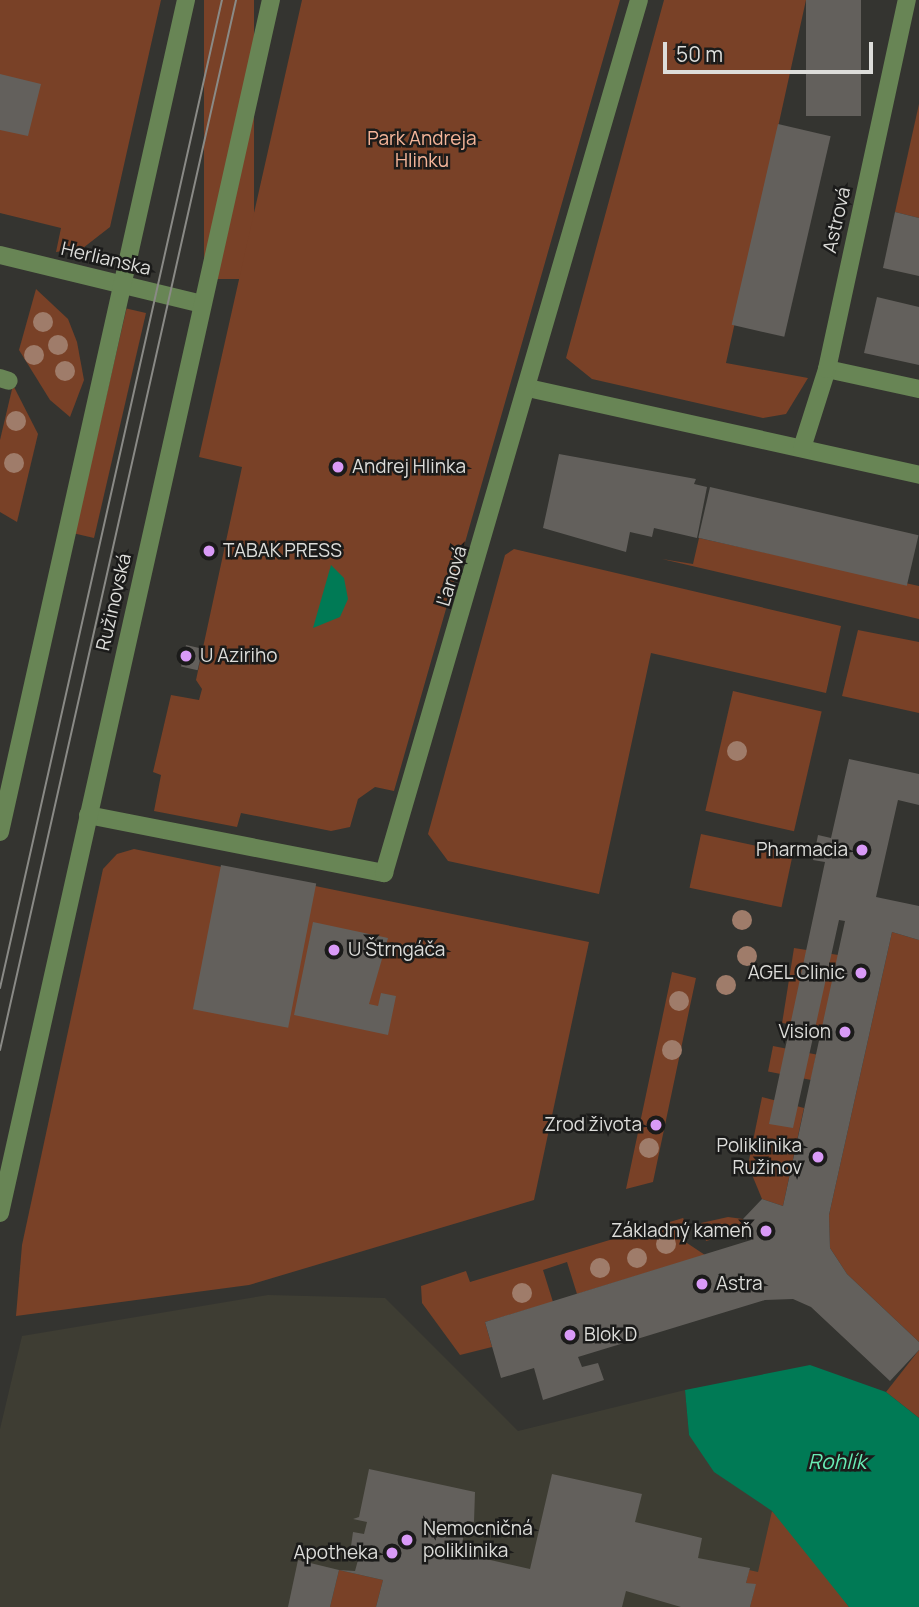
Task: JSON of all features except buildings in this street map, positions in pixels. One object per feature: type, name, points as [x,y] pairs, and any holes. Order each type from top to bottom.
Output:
[{"type":"street","points":[[0,832],[186,0]]},
{"type":"street","name":"Ružinovská","points":[[0,1213],[271,0]]},
{"type":"street","name":"Ľanová","points":[[88,815],[384,873],[528,388],[639,0]]},
{"type":"street","name":"Astrová","points":[[802,448],[827,369],[907,0]]},
{"type":"street","name":"Herlianska","points":[[0,256],[202,304]]},
{"type":"street","points":[[827,369],[919,389]]},
{"type":"street","points":[[528,388],[919,475]]},
{"type":"shaded area","points":[[268,1295],[385,1298],[518,1431],[685,1390],[689,1435],[772,1511],[849,1607],[0,1607],[0,1429],[22,1336]]},
{"type":"green space","points":[[0,0],[161,0],[110,227],[83,248],[56,252],[61,228],[0,213]]},
{"type":"green space","points":[[204,0],[254,0],[254,279],[204,279]]},
{"type":"green space","name":"Park Andreja Hlinku","points":[[302,0],[620,0],[394,791],[375,787],[358,799],[350,827],[331,831],[241,813],[237,827],[154,811],[161,775],[153,772],[171,695],[199,700],[202,689],[196,680],[242,467],[199,457]]},
{"type":"green space","points":[[664,0],[806,0],[726,363],[808,378],[786,414],[763,418],[592,379],[566,358]]},
{"type":"green space","points":[[919,104],[919,218],[895,212]]},
{"type":"green space","points":[[36,289],[68,319],[77,342],[84,380],[70,417],[50,400],[19,350]]},
{"type":"green space","points":[[127,309],[146,313],[94,538],[75,534]]},
{"type":"green space","points":[[13,385],[38,434],[17,522],[0,512],[0,440]]},
{"type":"green space","points":[[699,538],[919,586],[919,619],[662,559],[693,564]]},
{"type":"green space","points":[[514,549],[841,626],[826,693],[651,653],[599,894],[448,861],[428,834],[505,555]]},
{"type":"green space","points":[[858,630],[919,642],[919,713],[842,696]]},
{"type":"green space","points":[[733,691],[822,711],[794,831],[705,811]]},
{"type":"green space","points":[[701,834],[793,854],[782,907],[690,888]]},
{"type":"green space","points":[[134,849],[589,942],[534,1200],[249,1285],[16,1316],[22,1245],[103,869],[117,854]]},
{"type":"green space","points":[[892,932],[919,940],[919,1342],[847,1274],[830,1248],[829,1215]]},
{"type":"green space","points":[[794,948],[838,955],[827,1030],[782,1023]]},
{"type":"green space","points":[[672,972],[696,978],[653,1182],[626,1189]]},
{"type":"green space","points":[[773,1046],[816,1054],[811,1080],[768,1072]]},
{"type":"green space","points":[[762,1097],[804,1108],[783,1206],[762,1199],[748,1165]]},
{"type":"green space","points":[[728,1217],[743,1219],[746,1230],[706,1241],[701,1223]]},
{"type":"green space","points":[[683,1218],[688,1225],[684,1241],[705,1255],[577,1294],[567,1262],[543,1270],[553,1302],[485,1322],[492,1347],[460,1355],[422,1303],[421,1286],[466,1271],[470,1282]]},
{"type":"green space","points":[[919,1350],[919,1418],[886,1392]]},
{"type":"green space","points":[[772,1511],[814,1557],[849,1607],[750,1607],[755,1585],[746,1583],[749,1570],[758,1572]]},
{"type":"green space","points":[[339,1570],[383,1580],[376,1607],[330,1607]]},
{"type":"water","points":[[331,565],[344,578],[348,599],[340,617],[313,628]]},
{"type":"water","name":"Rohlík","points":[[810,1365],[886,1392],[919,1418],[919,1607],[849,1607],[772,1511],[714,1472],[689,1435],[685,1390]]},
{"type":"tram line","points":[[0,988],[222,0]]},
{"type":"tram line","points":[[0,1050],[236,0]]},
{"type":"place","name":"Andrej Hlinka","points":[[338,467]]},
{"type":"place","name":"TABAK PRESS","points":[[209,551]]},
{"type":"place","name":"U Aziriho","points":[[186,656]]},
{"type":"place","name":"Pharmacia","points":[[862,850]]},
{"type":"place","name":"U Štrngáča","points":[[334,950]]},
{"type":"place","name":"AGEL Clinic","points":[[861,973]]},
{"type":"place","name":"Vision","points":[[845,1032]]},
{"type":"place","name":"Zrod života","points":[[656,1125]]},
{"type":"place","name":"Poliklinika Ružinov","points":[[818,1157]]},
{"type":"place","name":"Základný kameň","points":[[766,1231]]},
{"type":"place","name":"Astra","points":[[702,1284]]},
{"type":"place","name":"Blok D","points":[[570,1335]]},
{"type":"place","name":"Nemocničná poliklinika","points":[[407,1540]]},
{"type":"place","name":"Apotheka","points":[[392,1553]]}]
